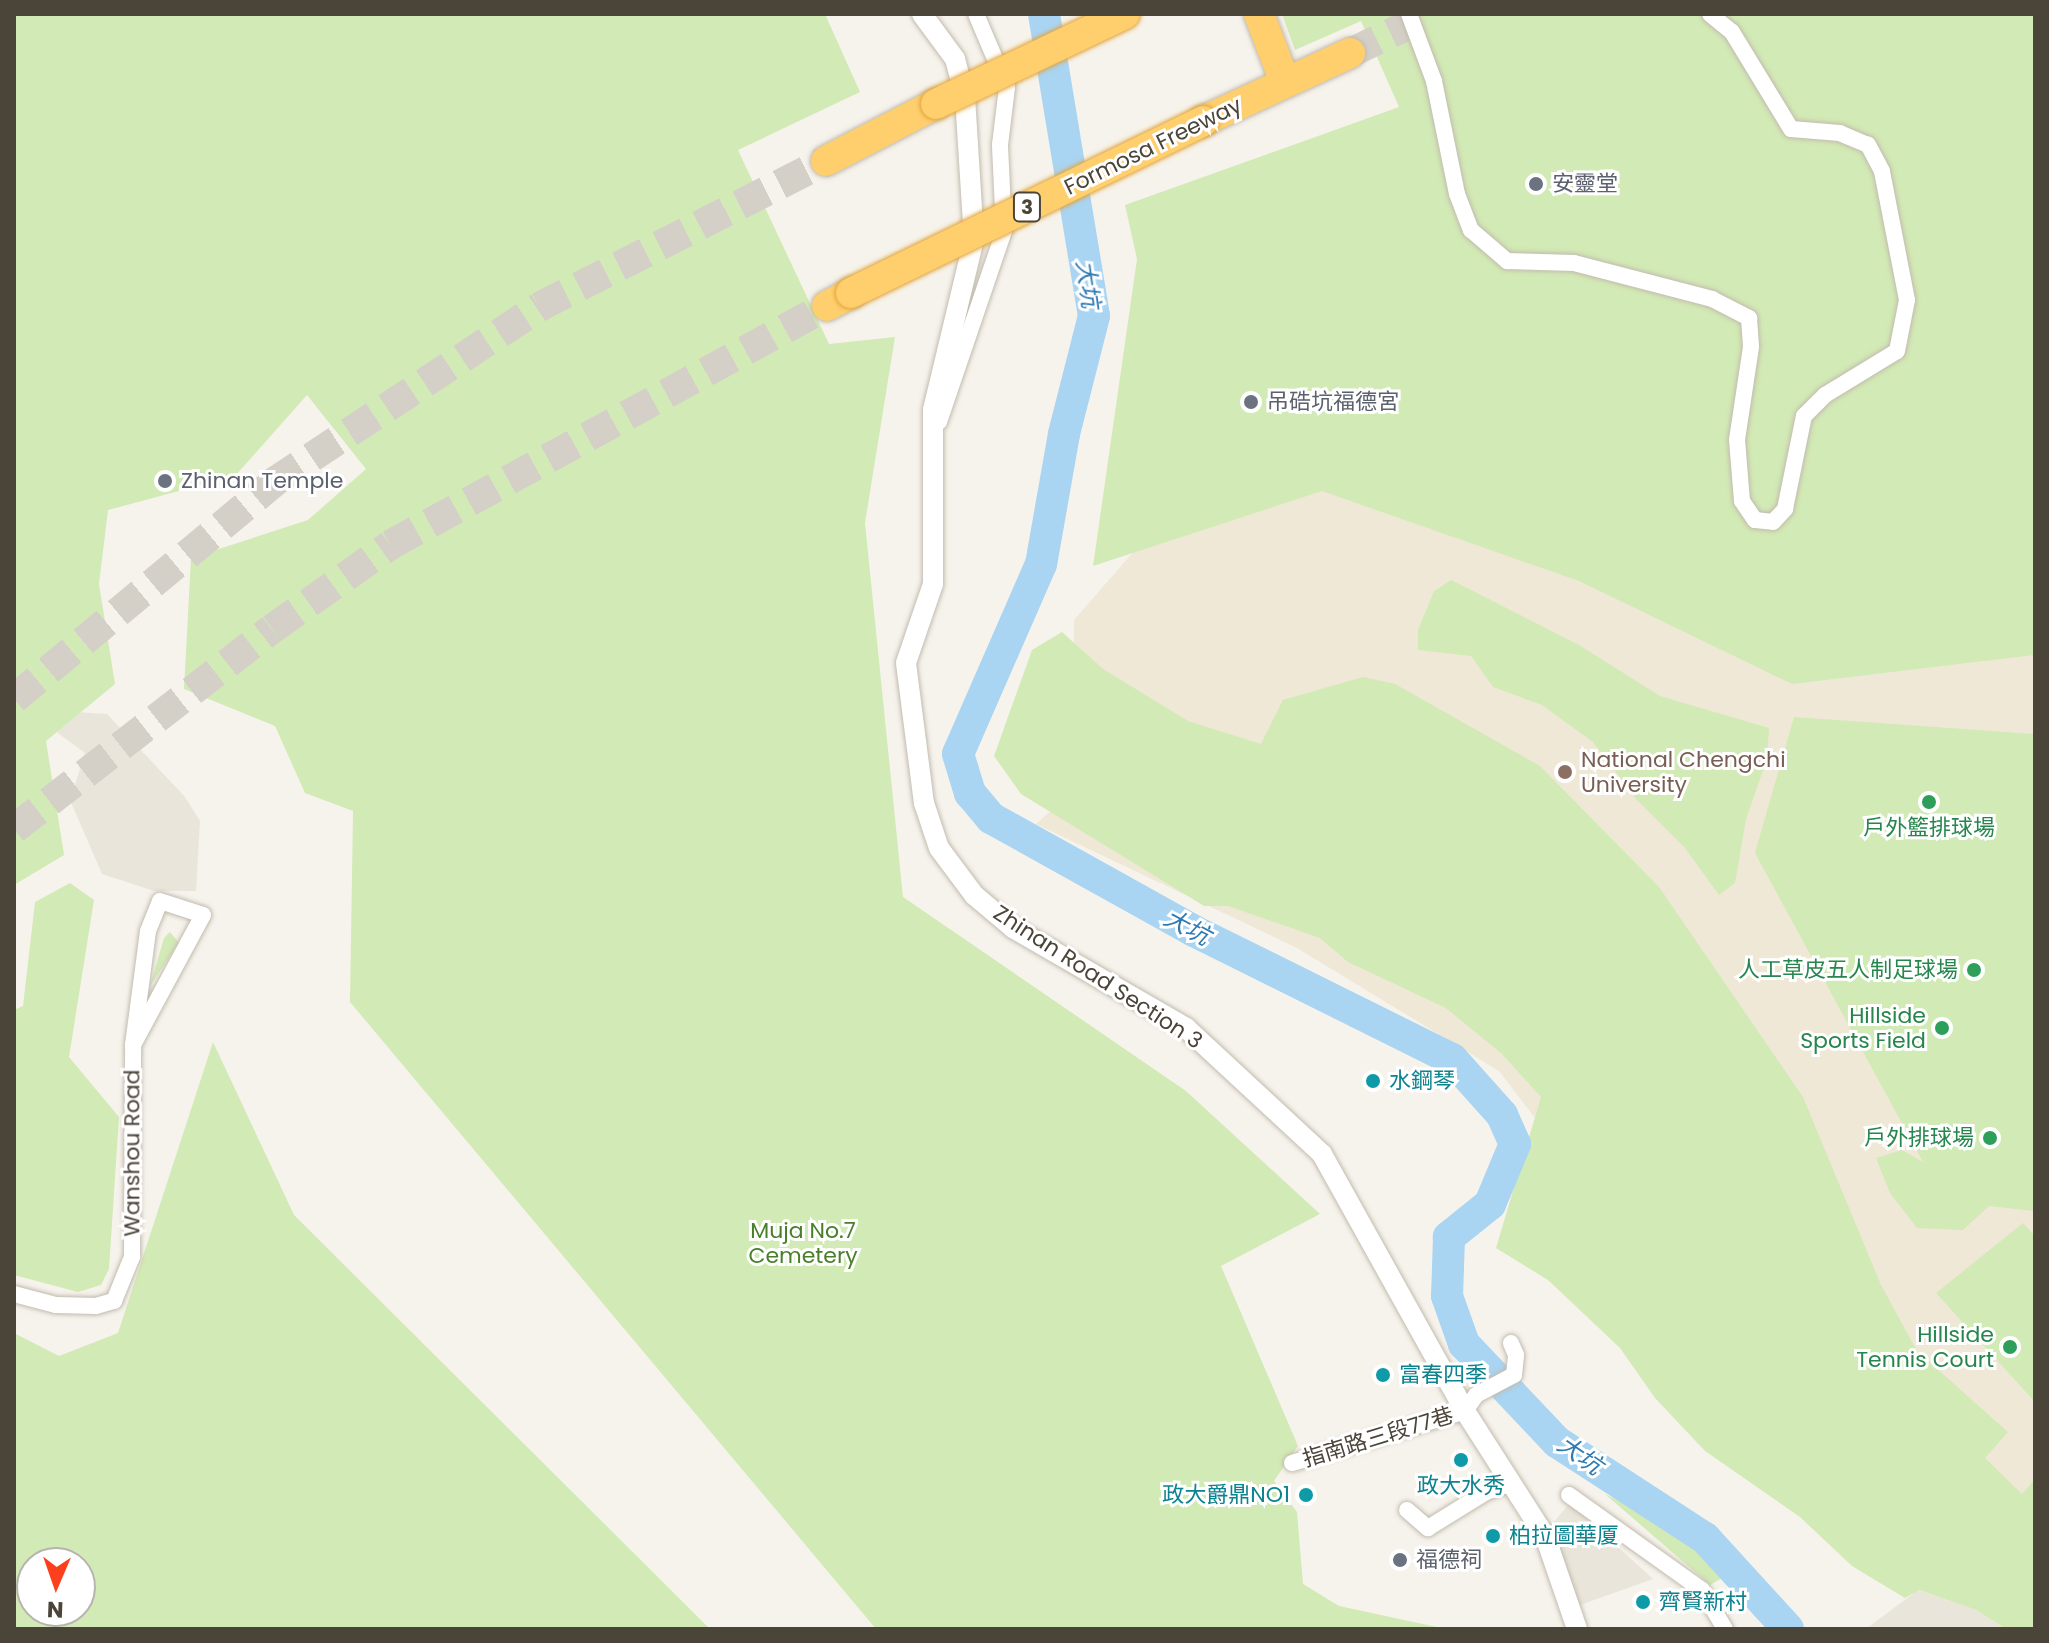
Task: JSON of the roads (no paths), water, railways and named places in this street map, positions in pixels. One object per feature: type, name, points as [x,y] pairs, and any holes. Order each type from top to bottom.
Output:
[{"type":"highway","points":[[826,161],[936,104],[1125,14]]},
{"type":"highway","points":[[1259,14],[1285,82]]},
{"type":"highway","name":"Formosa Freeway","points":[[839,299],[1203,121],[1350,53]]},
{"type":"street","name":"Zhinan Road Section 3","points":[[922,14],[950,51],[965,97],[974,239],[940,372],[931,445],[933,584],[906,663],[924,803],[939,848],[974,895],[1013,928],[1186,1028],[1322,1154],[1471,1403],[1512,1483],[1545,1536],[1577,1629]]},
{"type":"street","points":[[931,445],[1004,231],[1000,145],[1007,87],[976,14]]},
{"type":"street","points":[[1409,14],[1434,81],[1457,194],[1471,230],[1507,261],[1574,263],[1712,299],[1749,318],[1751,347],[1737,440],[1742,501],[1755,520],[1773,522],[1785,509],[1804,416],[1825,395],[1897,351],[1907,300],[1882,171],[1868,145],[1840,133],[1791,129],[1732,32],[1710,14]]},
{"type":"street","name":"Wanshou Road","points":[[14,1294],[56,1305],[96,1306],[114,1301],[132,1257],[133,1045],[138,979],[160,901],[203,915],[133,1045]]},
{"type":"street","name":"指南路三段77巷","points":[[1292,1463],[1471,1403],[1514,1375],[1516,1355],[1511,1343]]},
{"type":"street","points":[[1407,1510],[1428,1528],[1486,1492],[1512,1483]]},
{"type":"street","points":[[1569,1495],[1702,1590],[1725,1629]]},
{"type":"waterway","name":"大坑","points":[[1044,14],[1094,316],[1064,434],[1041,564],[958,754],[970,793],[991,818],[1194,931],[1452,1059],[1502,1115],[1515,1144],[1490,1204],[1449,1237],[1447,1296],[1464,1344],[1557,1442],[1705,1538],[1788,1629]]},
{"type":"tunnel","points":[[1350,53],[1431,14]]},
{"type":"tunnel","points":[[14,699],[274,482],[539,307],[826,161]]},
{"type":"tunnel","points":[[14,829],[272,629],[390,545],[827,306]]},
{"type":"place","name":"安靈堂","points":[[1536,184]]},
{"type":"place","name":"吊硞坑福德宮","points":[[1251,402]]},
{"type":"place","name":"Zhinan Temple","points":[[165,481]]},
{"type":"place","name":"National Chengchi University","points":[[1565,772]]},
{"type":"place","name":"戶外籃排球場","points":[[1929,802]]},
{"type":"place","name":"人工草皮五人制足球場","points":[[1974,970]]},
{"type":"place","name":"Hillside Sports Field","points":[[1942,1028]]},
{"type":"place","name":"水鋼琴","points":[[1373,1081]]},
{"type":"place","name":"戶外排球場","points":[[1990,1138]]},
{"type":"place","name":"Hillside Tennis Court","points":[[2010,1347]]},
{"type":"place","name":"富春四季","points":[[1383,1375]]},
{"type":"place","name":"政大水秀","points":[[1461,1460]]},
{"type":"place","name":"政大爵鼎NO1","points":[[1306,1495]]},
{"type":"place","name":"柏拉圖華厦","points":[[1493,1536]]},
{"type":"place","name":"福德祠","points":[[1400,1560]]},
{"type":"place","name":"齊賢新村","points":[[1643,1602]]},
{"type":"park label","name":"Muja No.7 Cemetery","points":[[803,1242]]}]
